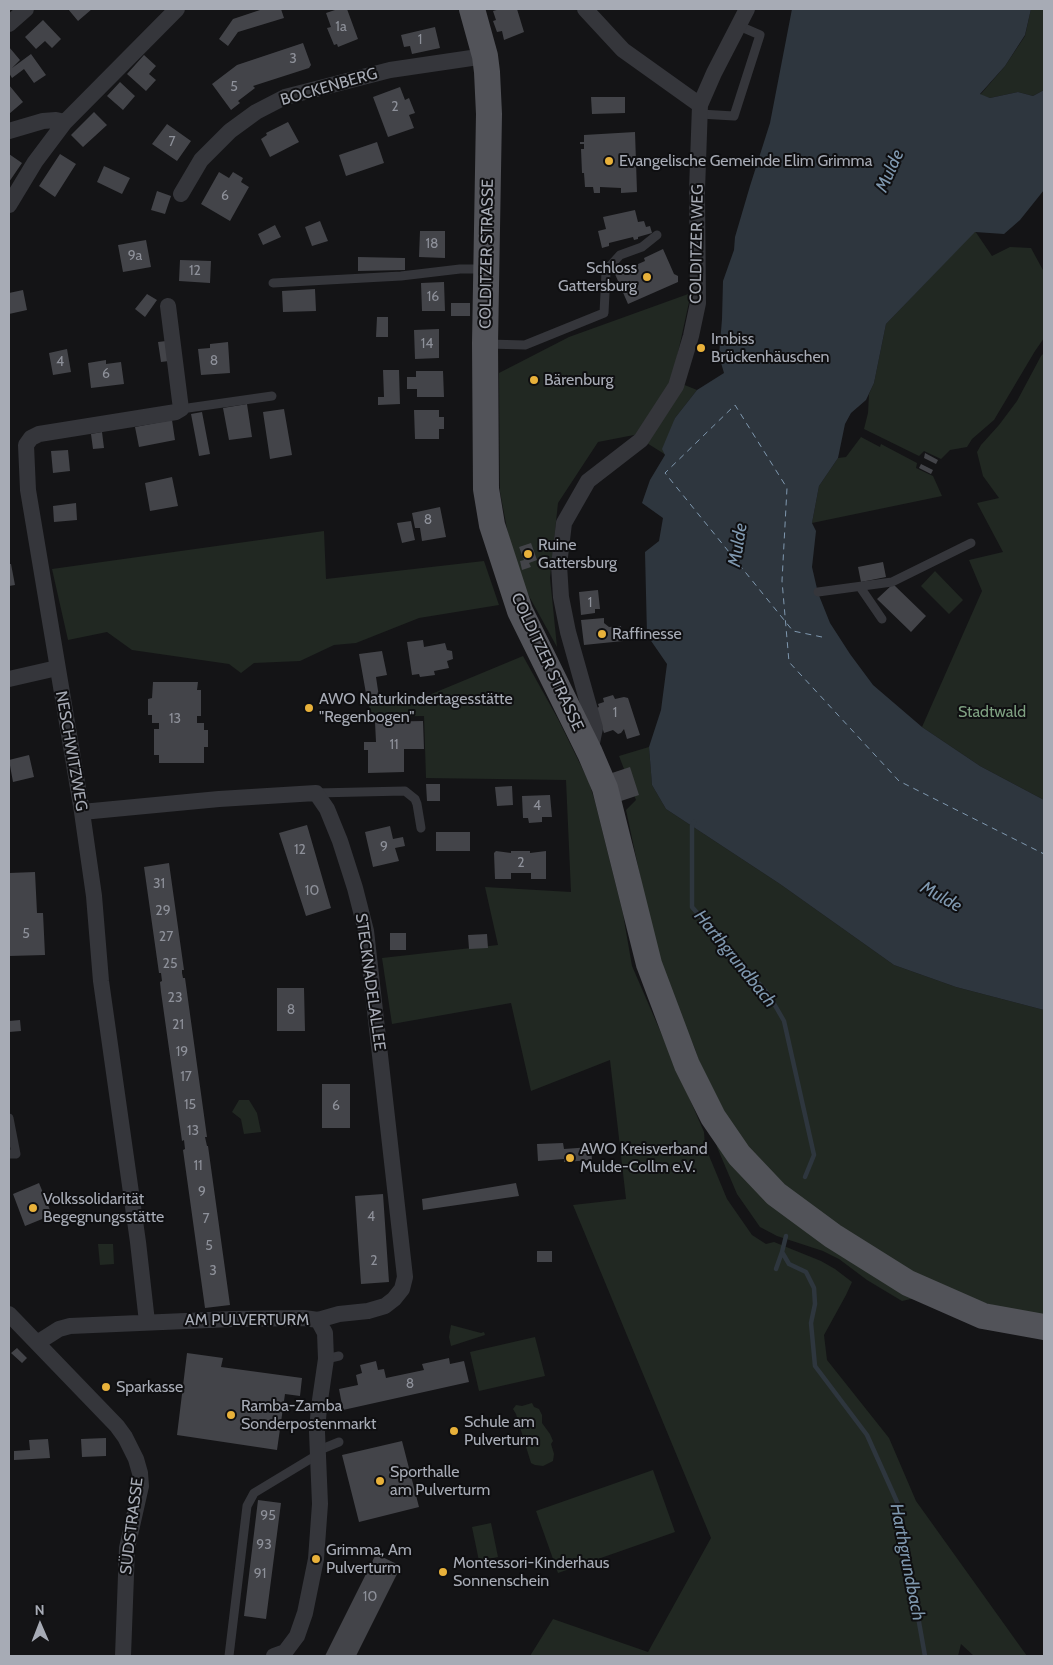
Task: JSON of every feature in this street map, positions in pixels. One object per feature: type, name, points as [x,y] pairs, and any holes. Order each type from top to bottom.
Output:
[{"type":"main road","name":"COLDITZER STRASSE","points":[[472,9],[485,56],[489,114],[485,343],[486,489],[492,525],[520,611],[606,788],[649,964],[687,1065],[713,1118],[739,1155],[776,1194],[833,1236],[908,1282],[983,1316],[1044,1327]]},
{"type":"street","points":[[9,24],[26,9]]},
{"type":"street","points":[[9,205],[35,162],[65,122],[178,9]]},
{"type":"street","points":[[585,9],[623,50],[700,109],[737,26],[747,9]]},
{"type":"street","name":"BOCKENBERG","points":[[181,194],[201,160],[230,131],[256,112],[285,97],[390,70],[485,56]]},
{"type":"street","name":"COLDITZER WEG","points":[[590,753],[595,728],[568,632],[561,597],[559,566],[564,523],[588,482],[640,440],[676,386],[680,376],[698,303],[697,191],[700,109]]},
{"type":"street","points":[[9,131],[43,121],[56,120],[65,122]]},
{"type":"street","points":[[168,306],[181,408]]},
{"type":"street","name":"NESCHWITZWEG","points":[[147,1322],[138,1242],[101,981],[94,896],[82,812],[28,490],[26,445],[31,438],[39,434],[176,412],[181,408]]},
{"type":"street","points":[[9,679],[57,668]]},
{"type":"street","points":[[82,812],[219,799],[316,793]]},
{"type":"street","name":"STECKNADELALLEE","points":[[316,793],[327,809],[340,841],[366,931],[405,1278],[402,1289],[385,1306],[368,1311],[339,1314],[318,1320]]},
{"type":"street","name":"SÜDSTRASSE","points":[[9,1314],[117,1426],[136,1459],[141,1486],[127,1548],[123,1656]]},
{"type":"street","name":"AM PULVERTURM","points":[[37,1343],[59,1329],[70,1326],[304,1318],[318,1320],[325,1333],[332,1358],[319,1407],[317,1453],[320,1504],[316,1559],[305,1613],[297,1636],[285,1652],[274,1656]]},
{"type":"lane","points":[[700,109],[734,116],[760,35],[737,26]]},
{"type":"lane","points":[[485,343],[526,345],[604,313],[606,273],[610,265],[620,255],[642,247],[657,235]]},
{"type":"lane","points":[[273,283],[401,276],[460,269],[486,269]]},
{"type":"lane","points":[[181,408],[272,396]]},
{"type":"lane","points":[[818,592],[892,582],[971,542]]},
{"type":"lane","points":[[860,587],[882,619]]},
{"type":"lane","points":[[316,793],[405,791],[415,799],[421,828]]},
{"type":"lane","points":[[9,1118],[16,1154],[9,1154]]},
{"type":"lane","points":[[229,1656],[246,1506],[254,1493],[317,1453],[339,1442]]},
{"type":"green space","points":[[1031,9],[1044,9],[1044,90],[1033,96],[1018,92],[990,98],[980,95],[1005,66],[1025,36]]},
{"type":"green space","points":[[975,231],[992,256],[1010,247],[1031,248],[1044,272],[1044,338],[994,420],[972,439],[967,447],[950,450],[941,459],[924,451],[919,456],[864,429],[868,413],[869,394],[874,383],[886,324]]},
{"type":"green space","points":[[691,293],[672,380],[697,390],[675,418],[666,455],[634,435],[598,442],[558,503],[550,578],[557,647],[524,587],[508,534],[500,492],[499,373],[569,337]]},
{"type":"green space","name":"Stadtwald","points":[[1044,353],[1044,800],[980,766],[922,727],[982,591],[969,560],[1003,552],[977,503],[999,498],[983,476],[977,452],[1017,401]]},
{"type":"green space","points":[[861,437],[880,447],[881,444],[917,463],[916,468],[933,476],[942,496],[812,523],[819,486],[838,458],[846,457]]},
{"type":"green space","points":[[324,531],[326,579],[484,561],[499,605],[419,618],[356,643],[334,645],[300,661],[254,663],[241,673],[229,664],[132,650],[107,632],[68,640],[52,569]]},
{"type":"green space","points":[[935,571],[963,600],[949,614],[921,586]]},
{"type":"green space","points":[[523,656],[558,719],[589,782],[623,914],[632,966],[704,1132],[705,1146],[727,1199],[752,1235],[766,1244],[774,1242],[821,1261],[852,1282],[824,1335],[827,1360],[889,1438],[916,1501],[1027,1656],[974,1656],[961,1644],[958,1656],[530,1656],[553,1619],[648,1652],[711,1538],[573,1205],[626,1199],[610,1060],[531,1091],[511,1003],[392,1024],[382,958],[498,945],[485,887],[571,892],[566,780],[426,778],[424,716],[373,717],[367,701],[429,695]]},
{"type":"green space","points":[[649,747],[652,785],[666,809],[780,884],[894,965],[956,987],[1044,1010],[1044,1315],[1012,1311],[931,1287],[806,1205],[749,1151],[706,1082],[695,1049],[666,981],[652,932],[626,810],[636,800],[619,756]]},
{"type":"green space","points":[[239,1100],[249,1100],[257,1113],[261,1132],[244,1134],[241,1119],[232,1112]]},
{"type":"green space","points":[[716,1140],[915,1298],[902,1301],[867,1280],[839,1259],[823,1251],[777,1236],[760,1227],[737,1194],[717,1147]]},
{"type":"green space","points":[[98,1244],[113,1244],[114,1264],[100,1265]]},
{"type":"green space","points":[[451,1325],[481,1333],[484,1332],[485,1335],[451,1346],[449,1337]]},
{"type":"green space","points":[[535,1337],[545,1376],[479,1391],[470,1352]]},
{"type":"green space","points":[[532,1403],[534,1407],[539,1409],[542,1415],[542,1423],[553,1441],[551,1444],[554,1454],[553,1461],[543,1466],[531,1463],[513,1409],[516,1405],[522,1406]]},
{"type":"green space","points":[[653,1470],[675,1532],[558,1573],[536,1511]]},
{"type":"green space","points":[[491,1523],[498,1557],[479,1561],[472,1527]]},
{"type":"water","name":"Mulde","points":[[792,9],[1031,9],[1025,35],[1005,66],[980,94],[990,98],[1018,92],[1033,96],[1044,90],[1044,190],[1020,220],[1004,234],[975,232],[886,324],[874,383],[866,400],[851,413],[845,424],[838,458],[819,486],[812,523],[816,531],[812,567],[818,593],[830,623],[873,685],[922,727],[980,766],[1044,800],[1044,1010],[956,987],[894,965],[780,884],[666,809],[652,785],[649,747],[661,710],[667,664],[647,635],[645,552],[659,541],[663,518],[642,503],[650,480],[665,455],[662,449],[675,418],[697,390],[724,373],[719,356],[723,281],[734,250],[735,237],[770,123]]},
{"type":"building","points":[[68,9],[92,9],[78,21]]},
{"type":"building","points":[[263,9],[281,9],[284,18],[238,32],[228,46],[219,39],[233,19]]},
{"type":"building","points":[[338,9],[347,9],[358,39],[338,47],[337,44],[334,45],[327,28],[331,27],[326,13]]},
{"type":"building","points":[[517,9],[524,32],[504,40],[502,31],[497,32],[493,21],[496,20],[493,11]]},
{"type":"building","points":[[43,20],[61,39],[52,48],[45,41],[36,49],[25,37]]},
{"type":"building","points":[[435,27],[440,48],[412,54],[410,46],[404,47],[401,35]]},
{"type":"building","points":[[303,43],[311,65],[309,68],[253,86],[255,88],[238,101],[240,103],[231,110],[212,84],[237,65]]},
{"type":"building","points":[[9,47],[20,60],[12,68],[31,54],[46,75],[34,83],[24,69],[12,78],[9,73]]},
{"type":"building","points":[[144,55],[156,66],[149,74],[156,80],[146,91],[127,74]]},
{"type":"building","points":[[120,82],[135,96],[123,110],[107,96]]},
{"type":"building","points":[[9,85],[23,102],[9,114]]},
{"type":"building","points":[[400,87],[405,100],[409,98],[415,113],[409,115],[414,128],[388,137],[373,97]]},
{"type":"building","points":[[591,97],[625,97],[625,113],[592,114]]},
{"type":"building","points":[[94,112],[107,125],[83,147],[71,135]]},
{"type":"building","points":[[288,122],[299,142],[270,157],[261,139],[267,135],[266,133]]},
{"type":"building","points":[[167,124],[191,141],[177,161],[152,144]]},
{"type":"building","name":"Evangelische Gemeinde Elim Grimma","points":[[635,132],[637,192],[621,193],[621,188],[600,187],[600,193],[594,193],[593,187],[585,187],[584,173],[582,173],[581,149],[584,149],[584,144],[580,144],[580,142],[584,142],[584,135]]},
{"type":"building","points":[[377,142],[384,163],[346,176],[339,155]]},
{"type":"building","points":[[9,154],[22,163],[9,182]]},
{"type":"building","points":[[60,154],[76,164],[55,197],[39,186]]},
{"type":"building","points":[[104,166],[130,178],[122,194],[97,182]]},
{"type":"building","points":[[219,172],[229,178],[233,172],[243,178],[241,182],[249,187],[230,221],[201,204]]},
{"type":"building","points":[[157,191],[171,196],[165,214],[151,210]]},
{"type":"building","points":[[635,210],[638,222],[644,221],[646,227],[650,226],[652,233],[634,240],[633,237],[609,243],[609,246],[602,248],[598,231],[606,229],[603,217]]},
{"type":"building","points":[[320,221],[328,241],[312,246],[305,227]]},
{"type":"building","points":[[275,225],[281,237],[263,245],[258,234]]},
{"type":"building","points":[[420,231],[445,231],[445,258],[419,257]]},
{"type":"building","points":[[146,240],[151,267],[123,272],[118,245]]},
{"type":"building","name":"Schloss Gattersburg","points":[[663,249],[674,274],[678,276],[678,282],[628,304],[615,274],[623,270],[621,267],[628,264],[629,268],[645,261],[644,258]]},
{"type":"building","points":[[358,257],[405,258],[405,270],[358,271]]},
{"type":"building","points":[[180,260],[211,261],[210,283],[179,281]]},
{"type":"building","points":[[444,282],[445,311],[422,311],[421,283]]},
{"type":"building","points":[[315,289],[316,311],[283,312],[282,291]]},
{"type":"building","points":[[23,290],[27,310],[9,314],[9,293]]},
{"type":"building","points":[[147,294],[157,300],[145,317],[135,309]]},
{"type":"building","points":[[451,303],[470,303],[470,316],[451,316]]},
{"type":"building","points":[[377,317],[388,317],[388,337],[376,337]]},
{"type":"building","points":[[439,329],[439,358],[415,359],[414,330]]},
{"type":"building","points":[[166,341],[169,361],[161,362],[158,342]]},
{"type":"building","points":[[228,342],[230,373],[201,375],[198,349],[210,348],[210,344]]},
{"type":"building","points":[[67,349],[71,372],[53,375],[49,353]]},
{"type":"building","points":[[106,360],[106,364],[121,362],[124,384],[91,388],[88,363]]},
{"type":"building","points":[[383,370],[399,370],[400,404],[378,405],[378,397],[384,397]]},
{"type":"building","points":[[416,371],[443,371],[444,397],[417,397],[417,389],[407,389],[407,377],[416,377]]},
{"type":"building","points":[[247,404],[252,437],[229,440],[223,408]]},
{"type":"building","points":[[284,409],[292,455],[270,459],[263,412]]},
{"type":"building","points":[[414,410],[439,410],[439,417],[444,417],[444,429],[439,429],[439,439],[415,439]]},
{"type":"building","points":[[202,412],[210,454],[199,456],[191,414]]},
{"type":"building","points":[[172,420],[175,440],[139,447],[135,427]]},
{"type":"building","points":[[102,432],[104,448],[93,449],[91,434]]},
{"type":"building","points":[[68,450],[70,471],[53,473],[51,451]]},
{"type":"building","points":[[925,453],[938,460],[936,464],[924,458]]},
{"type":"building","points":[[921,464],[933,470],[931,474],[919,468]]},
{"type":"building","points":[[172,477],[178,506],[150,511],[145,483]]},
{"type":"building","points":[[76,503],[77,520],[54,522],[53,506]]},
{"type":"building","points":[[440,507],[446,537],[422,541],[420,528],[415,528],[412,513]]},
{"type":"building","points":[[411,521],[415,540],[402,543],[397,523]]},
{"type":"building","name":"Ruine Gattersburg","points":[[531,543],[537,560],[529,563],[531,567],[522,570],[520,561],[524,560],[519,547]]},
{"type":"building","points":[[883,562],[886,577],[861,582],[858,567]]},
{"type":"building","points":[[9,564],[11,564],[15,585],[9,586]]},
{"type":"building","points":[[893,584],[926,616],[911,632],[877,599]]},
{"type":"building","points":[[598,590],[600,609],[595,609],[595,613],[581,615],[579,592]]},
{"type":"building","name":"Raffinesse","points":[[604,618],[604,623],[609,627],[621,626],[623,641],[584,645],[581,620]]},
{"type":"building","points":[[423,640],[424,647],[445,643],[447,650],[452,651],[453,659],[447,661],[449,668],[434,671],[435,675],[420,677],[419,674],[412,675],[407,642]]},
{"type":"building","points":[[382,651],[387,675],[376,677],[379,697],[367,699],[359,654]]},
{"type":"building","points":[[153,682],[198,682],[197,690],[201,690],[201,716],[197,716],[197,723],[204,723],[204,730],[208,730],[208,747],[204,747],[204,763],[159,763],[159,755],[154,755],[154,729],[159,729],[159,723],[152,723],[152,715],[148,715],[148,699],[152,698]]},
{"type":"building","points":[[613,695],[615,699],[628,698],[640,735],[627,739],[624,729],[618,734],[613,730],[604,733],[596,708],[599,707],[598,704],[604,702],[603,698]]},
{"type":"building","points":[[423,721],[424,749],[404,749],[404,772],[368,773],[368,750],[364,750],[364,742],[376,742],[375,722]]},
{"type":"building","points":[[29,755],[34,777],[13,782],[9,760]]},
{"type":"building","points":[[630,767],[639,795],[621,801],[612,773]]},
{"type":"building","points":[[426,784],[440,784],[440,801],[427,801]]},
{"type":"building","points":[[512,786],[513,805],[497,806],[495,787]]},
{"type":"building","points":[[550,795],[552,817],[542,817],[542,822],[529,823],[528,818],[523,818],[522,796]]},
{"type":"building","points":[[307,825],[331,908],[306,916],[279,833]]},
{"type":"building","points":[[390,826],[393,839],[403,837],[405,846],[395,848],[399,861],[373,867],[365,832]]},
{"type":"building","points":[[436,832],[470,832],[470,851],[436,851]]},
{"type":"building","points":[[496,851],[511,853],[511,851],[530,851],[530,853],[546,851],[546,879],[531,879],[531,873],[511,873],[511,879],[495,879],[494,853]]},
{"type":"building","points":[[169,863],[184,970],[182,970],[182,973],[183,978],[185,978],[207,1137],[205,1137],[208,1146],[230,1305],[205,1308],[183,1150],[185,1149],[184,1140],[182,1141],[161,992],[161,973],[159,973],[144,867]]},
{"type":"building","points":[[35,872],[37,913],[43,913],[45,955],[9,956],[9,873]]},
{"type":"building","points":[[390,933],[406,933],[406,950],[390,950]]},
{"type":"building","points":[[487,934],[488,948],[469,949],[468,935]]},
{"type":"building","points":[[277,988],[304,988],[305,1031],[277,1031]]},
{"type":"building","points":[[20,1020],[21,1031],[9,1032],[9,1021]]},
{"type":"building","points":[[322,1084],[350,1084],[350,1128],[322,1128]]},
{"type":"building","points":[[563,1143],[564,1149],[591,1147],[592,1160],[564,1162],[564,1159],[538,1161],[537,1144]]},
{"type":"building","name":"Volkssolidarität Begegnungsstätte","points":[[39,1183],[52,1215],[25,1226],[13,1194]]},
{"type":"building","points":[[516,1183],[519,1196],[423,1210],[422,1199]]},
{"type":"building","points":[[383,1194],[389,1282],[361,1284],[355,1196]]},
{"type":"building","points":[[537,1251],[552,1251],[552,1262],[537,1262]]},
{"type":"building","points":[[17,1348],[27,1358],[22,1363],[11,1353]]},
{"type":"building","name":"Ramba-Zamba Sonderpostenmarkt","points":[[187,1353],[223,1358],[221,1367],[302,1378],[300,1396],[285,1394],[277,1450],[177,1435]]},
{"type":"building","points":[[449,1358],[450,1364],[464,1361],[469,1382],[343,1410],[339,1389],[358,1385],[356,1375],[362,1373],[360,1365],[376,1361],[378,1370],[384,1369],[386,1378],[424,1370],[422,1364]]},
{"type":"building","points":[[106,1438],[106,1456],[82,1457],[81,1439]]},
{"type":"building","points":[[48,1439],[50,1458],[14,1460],[14,1451],[30,1450],[29,1440]]},
{"type":"building","name":"Sporthalle am Pulverturm","points":[[402,1441],[419,1507],[359,1522],[342,1455]]},
{"type":"building","points":[[258,1500],[281,1503],[266,1619],[244,1616]]},
{"type":"building","points":[[376,1554],[401,1566],[356,1656],[325,1656]]},
{"type":"waterway","name":"Harthgrundbach","points":[[694,822],[692,826],[692,907],[769,995],[784,1021],[814,1155],[805,1177]]},
{"type":"waterway","name":"Harthgrundbach","points":[[786,1236],[782,1252],[789,1264],[806,1272],[814,1288],[815,1304],[811,1323],[815,1366],[867,1435],[898,1504],[925,1656]]},
{"type":"waterway","points":[[776,1269],[782,1252]]},
{"type":"ferry route","points":[[822,637],[793,631],[665,473],[735,405],[787,488],[782,581],[789,662],[899,781],[1044,854]]},
{"type":"place","name":"Evangelische Gemeinde Elim Grimma","points":[[609,161]]},
{"type":"place","name":"Schloss Gattersburg","points":[[647,277]]},
{"type":"place","name":"Imbiss Brückenhäuschen","points":[[701,348]]},
{"type":"place","name":"Bärenburg","points":[[534,380]]},
{"type":"place","name":"Ruine Gattersburg","points":[[528,554]]},
{"type":"place","name":"Raffinesse","points":[[602,634]]},
{"type":"place","name":"AWO Naturkindertagesstätte \"Regenbogen\"","points":[[309,708]]},
{"type":"place","name":"AWO Kreisverband Mulde-Collm e.V.","points":[[570,1158]]},
{"type":"place","name":"Volkssolidarität Begegnungsstätte","points":[[33,1208]]},
{"type":"place","name":"Sparkasse","points":[[106,1387]]},
{"type":"place","name":"Ramba-Zamba Sonderpostenmarkt","points":[[231,1415]]},
{"type":"place","name":"Schule am Pulverturm","points":[[454,1431]]},
{"type":"place","name":"Sporthalle am Pulverturm","points":[[380,1481]]},
{"type":"place","name":"Grimma, Am Pulverturm","points":[[316,1559]]},
{"type":"place","name":"Montessori-Kinderhaus Sonnenschein","points":[[443,1572]]}]
